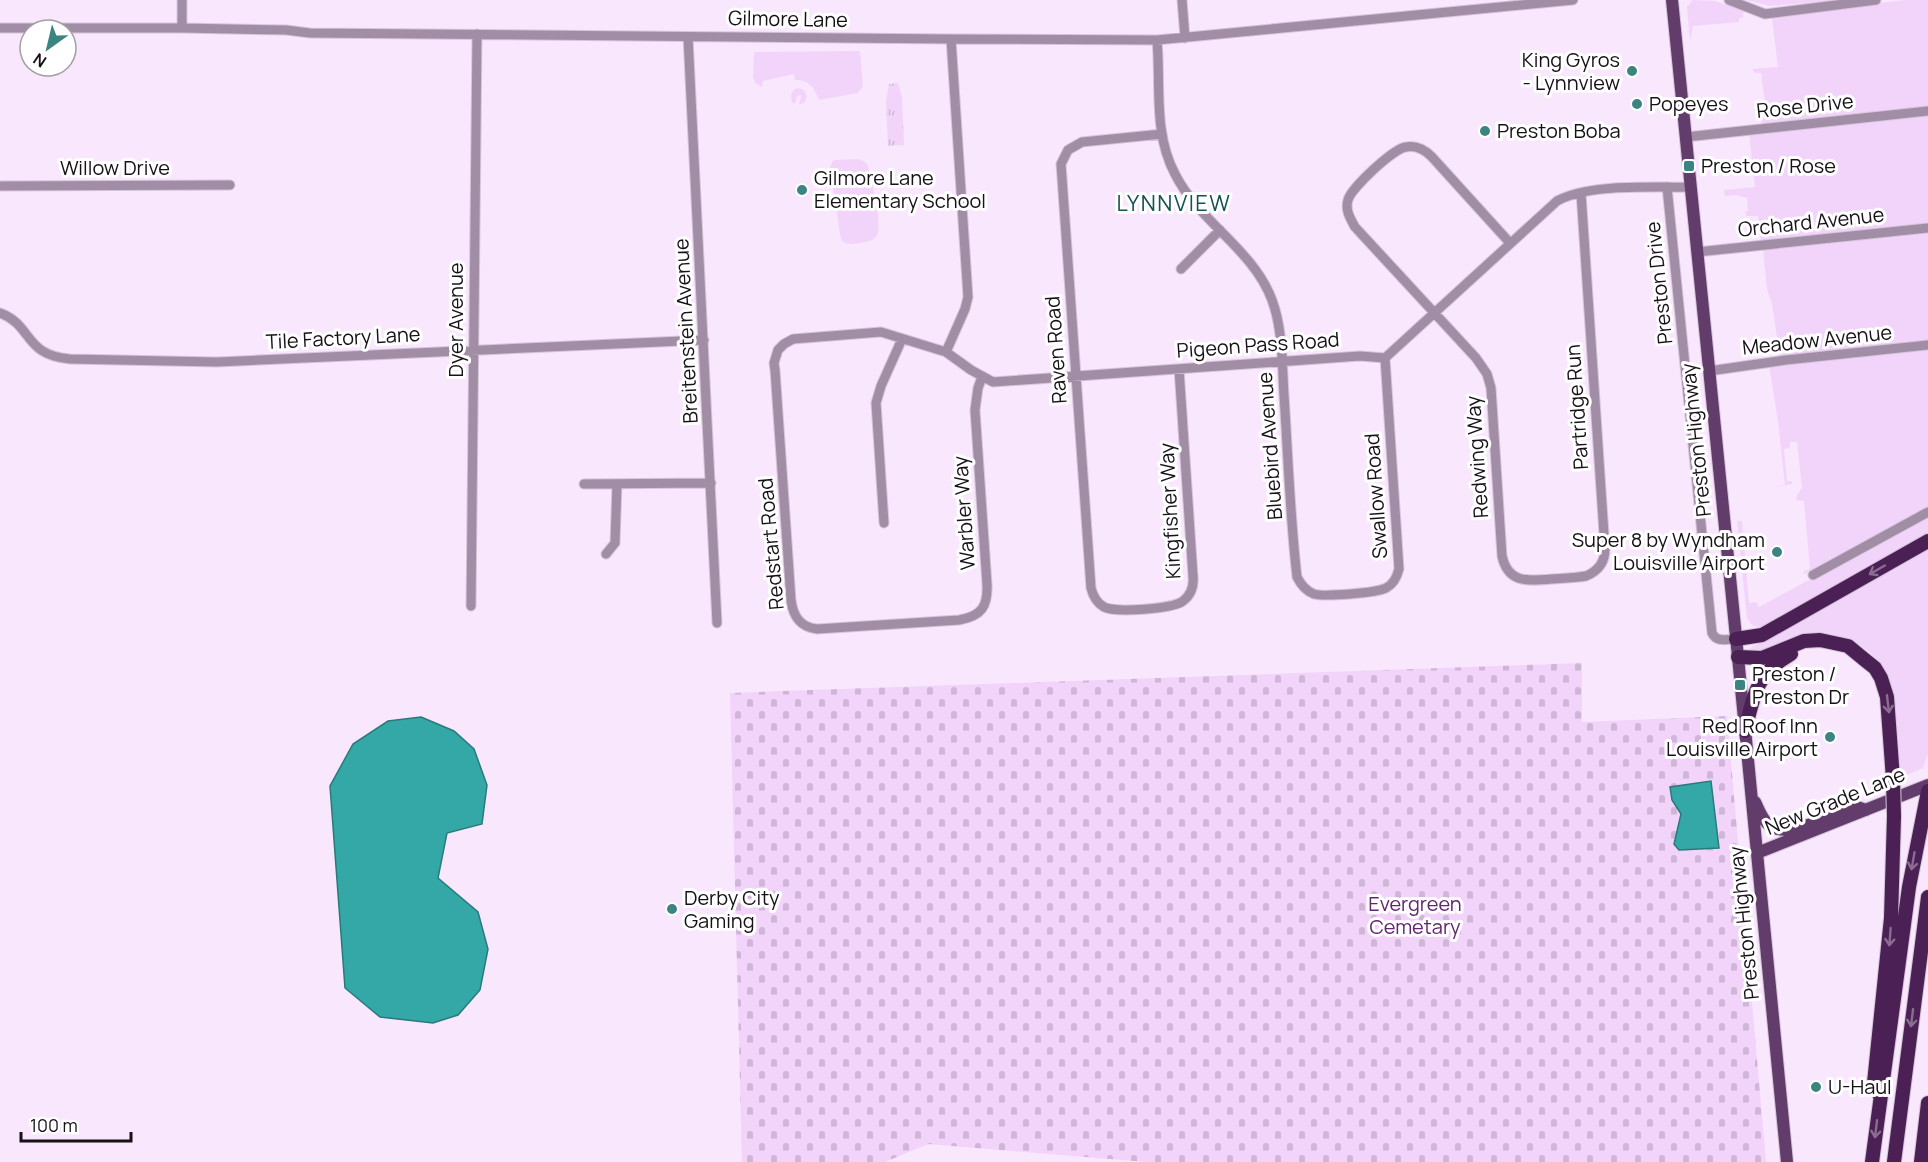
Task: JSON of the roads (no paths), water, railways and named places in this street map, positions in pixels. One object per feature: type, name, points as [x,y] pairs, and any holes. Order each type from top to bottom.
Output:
[{"type":"highway","points":[[1736,639],[1762,635],[1928,541]]},
{"type":"highway","points":[[1738,657],[1762,658],[1804,641],[1820,640],[1848,646],[1875,668],[1885,689],[1890,720],[1894,859],[1890,940],[1874,1083],[1880,1096]]},
{"type":"highway","points":[[1745,731],[1758,685],[1765,673],[1778,661],[1794,652],[1813,647],[1833,647],[1860,655]]},
{"type":"highway","points":[[1872,1162],[1913,861],[1926,797]]},
{"type":"highway","points":[[1894,1162],[1928,897]]},
{"type":"highway","points":[[1921,1162],[1928,1103]]},
{"type":"main road","name":"Preston Highway","points":[[1672,0],[1786,1162]]},
{"type":"main road","name":"New Grade Lane","points":[[1757,854],[1928,785]]},
{"type":"main road","points":[[1751,791],[1762,818],[1779,830],[1794,829],[1854,806],[1866,810]]},
{"type":"street","points":[[182,0],[182,28]]},
{"type":"street","points":[[1182,0],[1185,38]]},
{"type":"street","name":"Gilmore Lane","points":[[0,28],[182,28],[286,30],[310,33],[1157,40],[1506,3],[1573,0]]},
{"type":"street","points":[[1733,1],[1765,14],[1876,0]]},
{"type":"street","name":"Dyer Avenue","points":[[471,606],[477,34]]},
{"type":"street","name":"Breitenstein Avenue","points":[[688,37],[717,623]]},
{"type":"street","points":[[946,352],[968,297],[951,39]]},
{"type":"street","name":"Bluebird Avenue","points":[[1157,40],[1162,134],[1164,148],[1175,176],[1254,268],[1267,289],[1276,313],[1282,360],[1298,577],[1305,588],[1314,594],[1348,594]]},
{"type":"street","name":"Rose Drive","points":[[1686,136],[1928,111]]},
{"type":"street","name":"Raven Road","points":[[1138,608],[1117,610],[1108,608],[1095,599],[1091,588],[1061,170],[1062,160],[1068,150],[1082,142],[1162,134]]},
{"type":"street","name":"Redwing Way","points":[[1510,243],[1432,157],[1420,148],[1408,146],[1395,151],[1353,189],[1348,198],[1349,217],[1355,227],[1484,367],[1490,381],[1502,556],[1505,565],[1514,576],[1521,579],[1552,579]]},
{"type":"street","name":"Willow Drive","points":[[0,186],[230,185]]},
{"type":"street","points":[[1385,358],[1510,243],[1564,197],[1606,189],[1651,186],[1691,187]]},
{"type":"street","name":"Preston Drive","points":[[1667,188],[1712,633],[1719,640],[1736,639]]},
{"type":"street","name":"Partridge Run","points":[[1552,579],[1586,576],[1593,573],[1600,566],[1605,554],[1581,193]]},
{"type":"street","name":"Orchard Avenue","points":[[1697,252],[1928,228]]},
{"type":"street","points":[[1181,269],[1220,230]]},
{"type":"street","name":"Tile Factory Lane","points":[[0,313],[16,322],[42,352],[70,359],[217,362],[704,340]]},
{"type":"street","name":"Pigeon Pass Road","points":[[780,347],[793,339],[871,332],[887,333],[946,352],[993,382],[1282,360],[1360,356],[1385,358]]},
{"type":"street","points":[[884,523],[876,403],[902,339]]},
{"type":"street","name":"Meadow Avenue","points":[[1709,371],[1786,360],[1928,345]]},
{"type":"street","name":"Redstart Road","points":[[780,347],[776,355],[775,370],[791,600],[794,615],[806,627],[817,629],[948,620]]},
{"type":"street","name":"Swallow Road","points":[[1348,594],[1374,592],[1386,588],[1395,580],[1399,569],[1385,358]]},
{"type":"street","name":"Kingfisher Way","points":[[1138,608],[1179,604],[1190,594],[1194,582],[1179,369]]},
{"type":"street","name":"Warbler Way","points":[[948,620],[972,616],[981,610],[987,596],[975,410],[982,377]]},
{"type":"street","points":[[584,484],[711,483]]},
{"type":"street","points":[[606,554],[615,543],[617,484]]},
{"type":"street","points":[[1813,574],[1928,512]]},
{"type":"place","name":"King Gyros - Lynnview","points":[[1632,71]]},
{"type":"place","name":"Popeyes","points":[[1637,104]]},
{"type":"place","name":"Preston Boba","points":[[1485,131]]},
{"type":"place","name":"Preston / Rose","points":[[1689,166]]},
{"type":"place","name":"Gilmore Lane Elementary School","points":[[802,190]]},
{"type":"place","name":"Super 8 by Wyndham Louisville Airport","points":[[1777,552]]},
{"type":"place","name":"Preston / Preston Dr","points":[[1740,685]]},
{"type":"place","name":"Red Roof Inn Louisville Airport","points":[[1830,737]]},
{"type":"place","name":"Derby City Gaming","points":[[672,909]]},
{"type":"place","name":"U-Haul","points":[[1816,1087]]},
{"type":"district","name":"LYNNVIEW","points":[[1174,203]]},
{"type":"park label","name":"Evergreen Cemetary","points":[[1415,916]]}]
